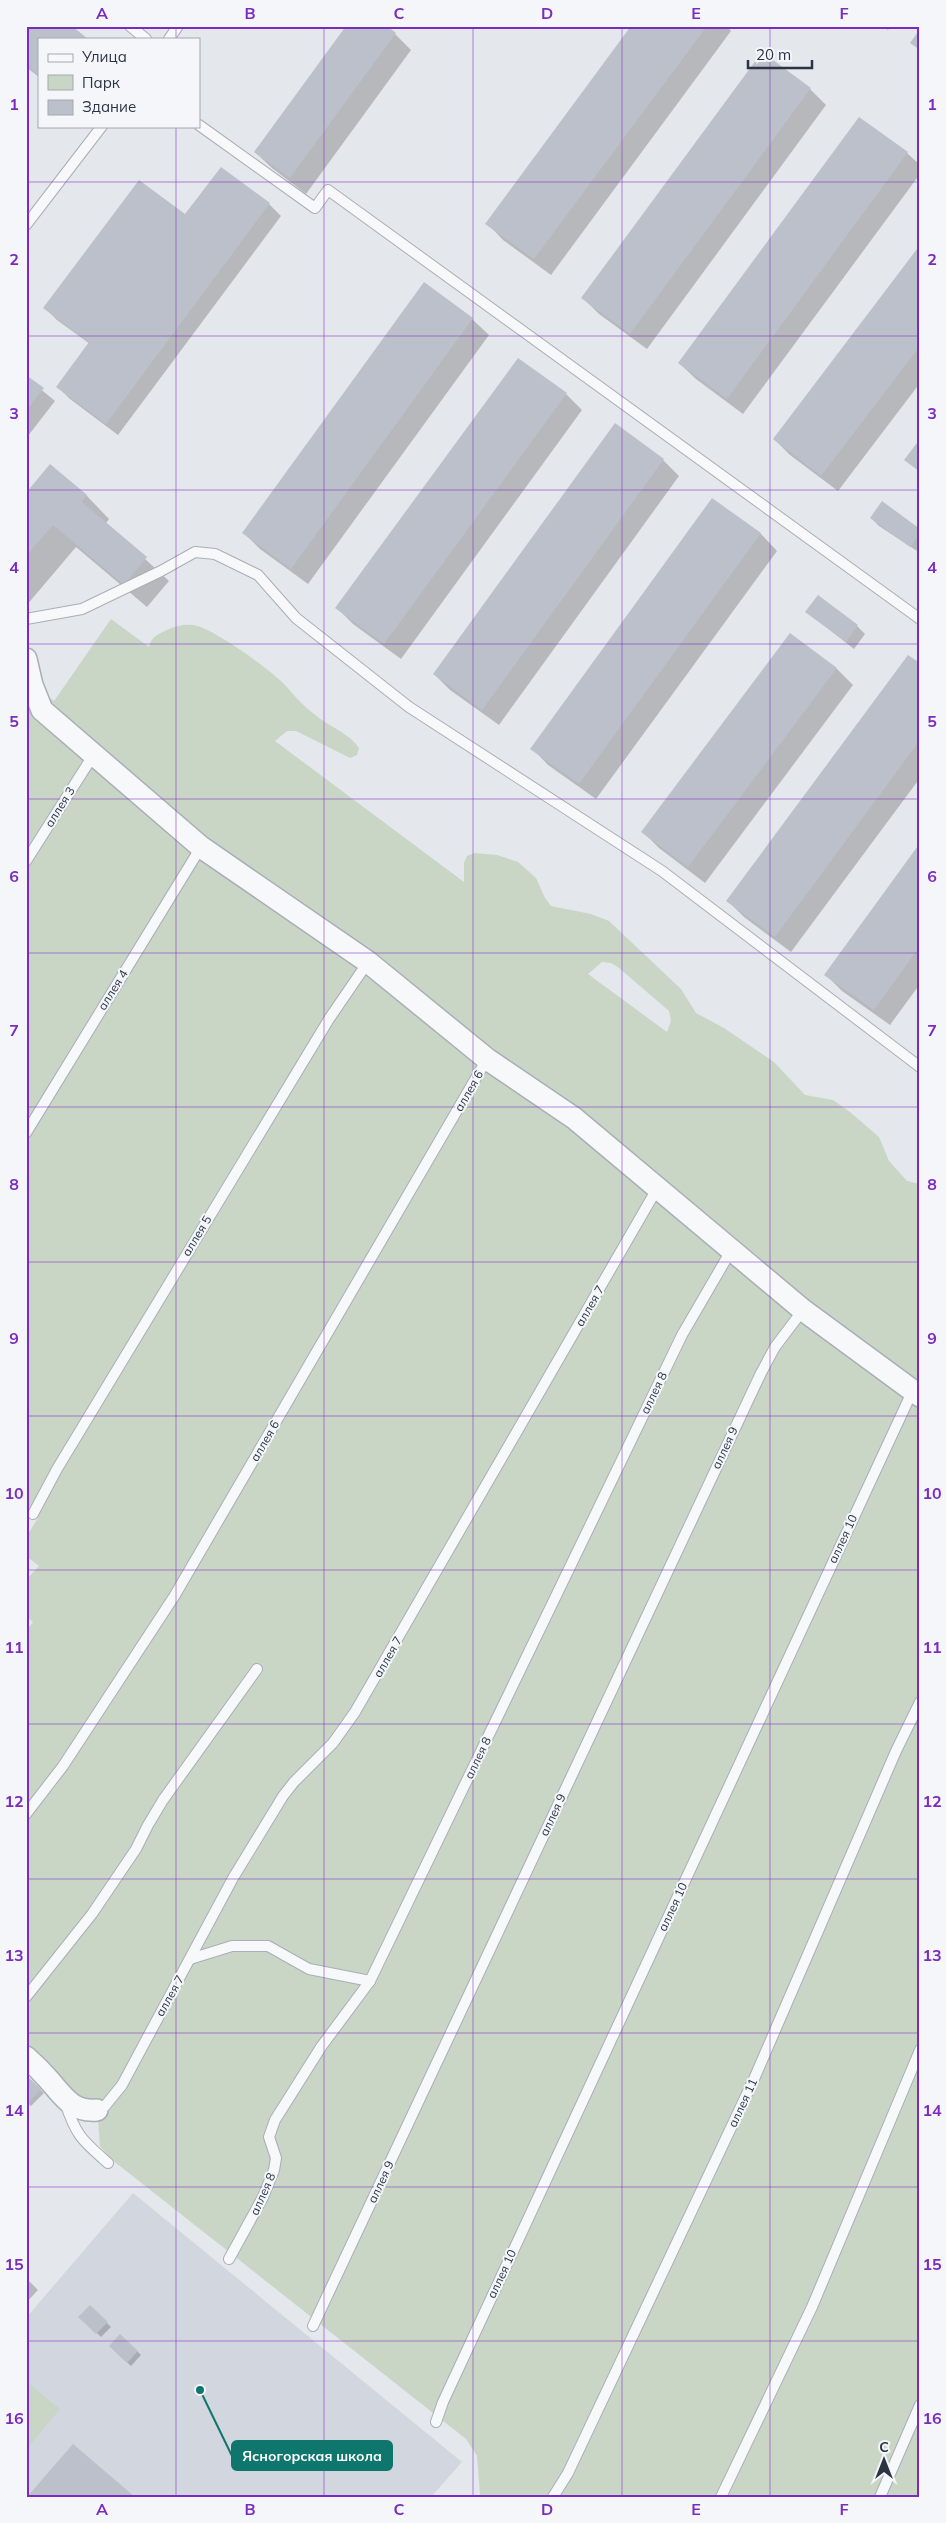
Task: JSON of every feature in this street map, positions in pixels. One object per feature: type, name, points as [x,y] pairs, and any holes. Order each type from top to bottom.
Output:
[{"type":"street","points":[[26,660],[32,685],[42,710],[201,847],[368,962],[487,1059],[574,1118],[732,1249],[802,1310],[916,1394]]},
{"type":"street","points":[[26,2057],[47,2077],[65,2101],[77,2108],[97,2110]]},
{"type":"lane","points":[[130,26],[145,38]]},
{"type":"lane","points":[[170,38],[178,26]]},
{"type":"lane","points":[[200,126],[314,208],[328,190],[920,619]]},
{"type":"lane","points":[[26,226],[100,128]]},
{"type":"lane","points":[[26,619],[82,609],[161,572],[195,552],[215,554],[258,575],[296,618],[409,707],[662,871],[920,1067]]},
{"type":"lane","name":"аллея 3","points":[[26,861],[94,754]]},
{"type":"lane","name":"аллея 4","points":[[26,1133],[201,847]]},
{"type":"lane","name":"аллея 5","points":[[33,1514],[57,1469],[329,1019],[368,962]]},
{"type":"lane","name":"аллея 6","points":[[26,1814],[63,1766],[175,1595],[487,1059]]},
{"type":"lane","name":"аллея 7","points":[[97,2110],[105,2106],[122,2085],[233,1878],[283,1796],[294,1782],[333,1744],[356,1712],[658,1187]]},
{"type":"lane","name":"аллея 8","points":[[229,2259],[263,2197],[274,2170],[276,2158],[269,2137],[275,2120],[321,2047],[370,1981],[682,1335],[732,1249]]},
{"type":"lane","name":"аллея 9","points":[[313,2326],[761,1373],[776,1347],[802,1310]]},
{"type":"lane","name":"аллея 10","points":[[436,2422],[447,2393],[916,1394]]},
{"type":"lane","points":[[26,1997],[92,1914],[136,1849],[164,1800],[257,1669]]},
{"type":"lane","name":"аллея 11","points":[[553,2497],[568,2473],[754,2079],[896,1751],[920,1702]]},
{"type":"lane","points":[[190,1959],[232,1946],[268,1946],[309,1968],[370,1981]]},
{"type":"lane","points":[[721,2497],[812,2307],[920,2050]]},
{"type":"lane","points":[[65,2101],[74,2129],[87,2145],[108,2163]]},
{"type":"lane","points":[[880,2497],[920,2405]]},
{"type":"shaded area","points":[[133,2193],[462,2462],[431,2497],[26,2497],[26,2318]]},
{"type":"green space","points":[[111,619],[149,647],[153,638],[158,634],[180,626],[193,625],[213,633],[241,650],[278,678],[310,711],[355,742],[359,748],[357,755],[350,758],[296,731],[287,731],[275,741],[464,882],[464,863],[467,856],[474,853],[497,855],[518,862],[536,878],[545,898],[551,906],[591,914],[609,921],[681,989],[696,1013],[724,1028],[774,1062],[805,1095],[833,1100],[850,1112],[879,1137],[889,1161],[907,1181],[920,1184],[920,2497],[483,2497],[480,2494],[477,2456],[466,2439],[111,2159],[100,2146],[98,2120],[26,2054],[26,1764],[28,1761],[26,1759],[26,1631],[33,1622],[26,1616],[26,1580],[39,1566],[26,1556],[26,1537],[38,1518],[26,1510],[26,681],[54,701]],"holes":[[[602,962],[611,963],[669,1011],[671,1021],[667,1032],[588,974]]]},
{"type":"green space","points":[[26,2381],[60,2409],[26,2450]]},
{"type":"building","points":[[26,26],[72,26],[87,38],[38,38],[38,74],[26,66]]},
{"type":"building","points":[[346,26],[387,26],[396,33],[290,178],[254,152]]},
{"type":"building","points":[[631,26],[707,26],[534,259],[485,224]]},
{"type":"building","points":[[920,29],[920,50],[910,43]]},
{"type":"building","points":[[762,52],[811,88],[630,334],[581,298]]},
{"type":"building","points":[[859,117],[908,152],[727,399],[678,363]]},
{"type":"building","points":[[221,167],[270,203],[106,424],[56,387],[89,342],[43,308],[139,180],[185,214]]},
{"type":"building","points":[[920,245],[920,346],[821,476],[773,439]]},
{"type":"building","points":[[424,282],[473,318],[291,569],[242,533]]},
{"type":"building","points":[[518,358],[567,393],[384,644],[335,608]]},
{"type":"building","points":[[26,375],[44,388],[26,411]]},
{"type":"building","points":[[615,423],[664,459],[482,710],[433,674]]},
{"type":"building","points":[[920,439],[920,472],[904,460]]},
{"type":"building","points":[[50,464],[87,495],[82,502],[147,557],[124,585],[53,525],[26,556],[26,493]]},
{"type":"building","points":[[712,498],[761,533],[579,784],[530,749]]},
{"type":"building","points":[[882,501],[920,529],[920,534],[910,547],[870,518]]},
{"type":"building","points":[[818,595],[858,625],[846,642],[805,612]]},
{"type":"building","points":[[790,633],[837,668],[688,867],[641,832]]},
{"type":"building","points":[[908,655],[920,663],[920,740],[775,937],[726,901]]},
{"type":"building","points":[[920,843],[920,946],[874,1010],[824,975]]},
{"type":"building","points":[[26,2075],[41,2089],[26,2105]]},
{"type":"building","points":[[90,2305],[108,2322],[96,2334],[78,2317]]},
{"type":"building","points":[[120,2334],[138,2351],[127,2363],[109,2346]]},
{"type":"building","points":[[73,2444],[135,2497],[27,2497]]},
{"type":"place","name":"Ясногорская школа","points":[[200,2390]]}]
